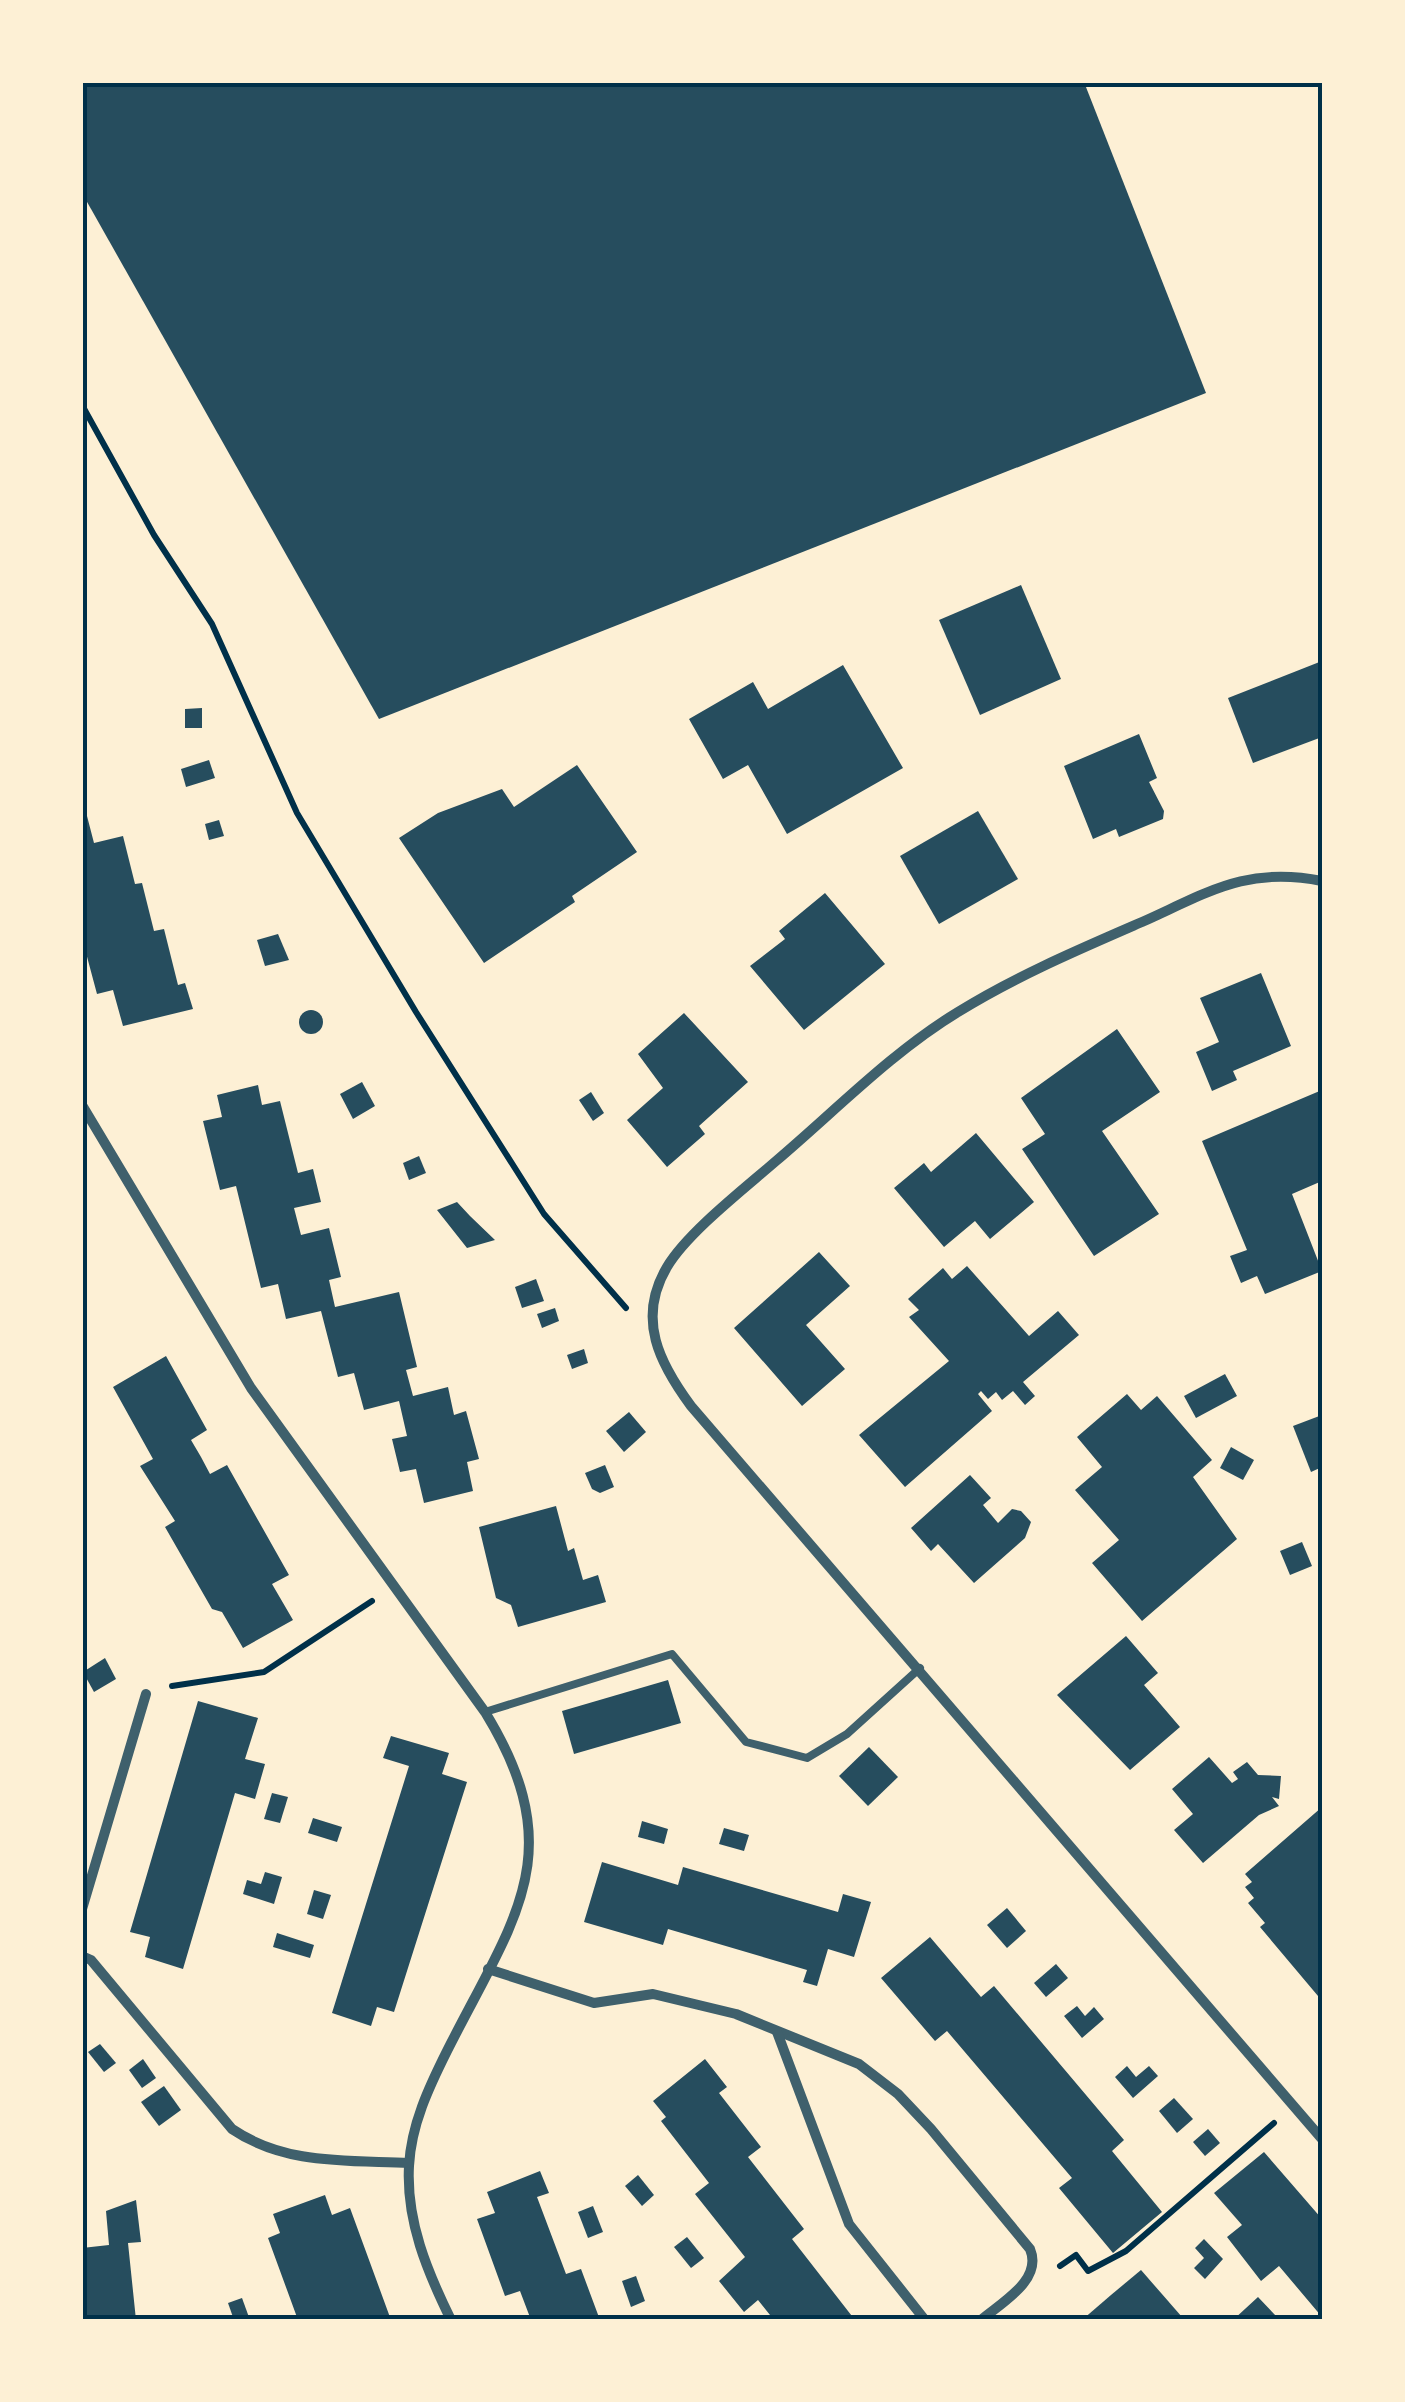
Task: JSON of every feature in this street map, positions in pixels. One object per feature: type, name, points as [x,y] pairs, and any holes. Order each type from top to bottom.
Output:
[{"type":"street","points":[[1322,881],[1285,874],[1240,879],[1042,966],[956,1012],[902,1052],[722,1208],[666,1267],[654,1306],[653,1339],[662,1368],[691,1406],[1322,2139]]},
{"type":"street","points":[[82,1104],[251,1388],[485,1712],[512,1757],[531,1827],[526,1876],[514,1915],[426,2092],[409,2163],[409,2202],[418,2243],[451,2320]]},
{"type":"street","points":[[82,1909],[146,1694]]},
{"type":"street","points":[[82,1956],[91,1960],[232,2129],[261,2148],[296,2157],[409,2163]]},
{"type":"street","points":[[488,1969],[594,2003],[653,1994],[736,2014],[859,2064],[898,2094],[1026,2243],[1034,2266],[1024,2282],[981,2320]]},
{"type":"street","points":[[777,2032],[850,2224],[925,2320]]},
{"type":"lane","points":[[485,1712],[672,1654],[746,1742],[807,1758],[848,1734],[920,1668]]},
{"type":"path","points":[[82,404],[154,534],[212,624],[297,812],[416,1012],[544,1214],[653,1339]]},
{"type":"path","points":[[146,1694],[264,1672],[394,1586]]},
{"type":"path","points":[[1034,2266],[1062,2266],[1076,2256],[1088,2271],[1126,2251],[1260,2134]]},
{"type":"building","points":[[82,82],[1084,82],[1206,393],[379,719],[82,193]]},
{"type":"building","points":[[1021,585],[1061,679],[980,715],[939,620]]},
{"type":"building","points":[[1322,661],[1322,737],[1253,763],[1228,698]]},
{"type":"building","points":[[843,665],[903,768],[787,834],[748,765],[723,779],[689,719],[753,682],[768,709]]},
{"type":"building","points":[[202,708],[202,728],[185,728],[185,709]]},
{"type":"building","points":[[1139,734],[1157,778],[1149,782],[1164,811],[1163,819],[1119,837],[1116,829],[1093,839],[1064,766]]},
{"type":"building","points":[[209,760],[215,778],[186,787],[181,769]]},
{"type":"building","points":[[577,765],[637,852],[572,896],[575,902],[484,963],[399,838],[438,813],[502,789],[514,807]]},
{"type":"building","points":[[978,811],[1018,879],[939,924],[900,856]]},
{"type":"building","points":[[87,816],[94,843],[123,836],[135,884],[142,883],[154,931],[164,929],[178,985],[185,983],[193,1009],[123,1026],[113,990],[97,994],[82,938],[82,818]]},
{"type":"building","points":[[219,820],[224,836],[209,840],[205,824]]},
{"type":"building","points":[[825,893],[885,964],[804,1030],[750,966],[785,939],[779,931]]},
{"type":"building","points":[[278,934],[289,960],[265,966],[257,940]]},
{"type":"building","points":[[1261,973],[1291,1046],[1233,1071],[1237,1080],[1212,1091],[1196,1052],[1219,1042],[1200,998]]},
{"type":"building","points":[[311,1010],[323,1022],[311,1034],[299,1022]]},
{"type":"building","points":[[684,1013],[748,1082],[699,1126],[705,1134],[667,1167],[627,1120],[663,1088],[638,1054]]},
{"type":"building","points":[[1117,1029],[1160,1092],[1102,1131],[1159,1214],[1094,1256],[1022,1149],[1045,1134],[1021,1098]]},
{"type":"building","points":[[362,1082],[375,1106],[353,1119],[340,1094]]},
{"type":"building","points":[[258,1085],[262,1105],[280,1101],[298,1173],[313,1169],[321,1202],[294,1208],[301,1235],[329,1228],[341,1277],[329,1280],[335,1307],[399,1292],[417,1367],[406,1370],[413,1396],[448,1387],[454,1415],[466,1411],[479,1459],[467,1462],[473,1491],[424,1503],[416,1469],[400,1472],[392,1439],[407,1436],[399,1401],[364,1410],[354,1373],[338,1377],[321,1311],[286,1319],[278,1284],[261,1288],[236,1186],[220,1190],[203,1121],[222,1117],[217,1095]]},
{"type":"building","points":[[1322,1090],[1322,1181],[1292,1194],[1322,1271],[1265,1294],[1257,1276],[1241,1283],[1230,1256],[1247,1250],[1202,1141]]},
{"type":"building","points":[[591,1092],[604,1113],[593,1121],[579,1100]]},
{"type":"building","points":[[976,1133],[1034,1202],[990,1239],[975,1221],[944,1247],[894,1188],[924,1163],[931,1172]]},
{"type":"building","points":[[419,1156],[426,1173],[409,1180],[403,1163]]},
{"type":"building","points":[[457,1202],[495,1240],[467,1248],[437,1210]]},
{"type":"building","points":[[819,1252],[850,1286],[806,1325],[845,1369],[802,1406],[734,1328]]},
{"type":"building","points":[[967,1266],[1029,1336],[1058,1311],[1079,1335],[1023,1382],[1035,1396],[1025,1405],[1013,1391],[1002,1400],[996,1392],[988,1399],[981,1391],[978,1394],[992,1411],[905,1487],[859,1435],[949,1361],[909,1317],[919,1310],[908,1299],[943,1268],[952,1279]]},
{"type":"building","points":[[536,1279],[544,1301],[522,1308],[515,1287]]},
{"type":"building","points":[[555,1308],[559,1321],[542,1328],[537,1314]]},
{"type":"building","points":[[584,1349],[588,1363],[572,1369],[567,1355]]},
{"type":"building","points":[[166,1356],[207,1430],[191,1440],[210,1474],[227,1465],[289,1575],[272,1584],[293,1620],[243,1648],[222,1612],[212,1609],[165,1527],[175,1521],[140,1466],[153,1459],[113,1387]]},
{"type":"building","points":[[1225,1374],[1237,1396],[1196,1418],[1184,1396]]},
{"type":"building","points":[[1127,1394],[1141,1410],[1157,1396],[1212,1460],[1193,1477],[1237,1539],[1142,1621],[1092,1563],[1119,1540],[1075,1490],[1102,1467],[1077,1437]]},
{"type":"building","points":[[629,1412],[646,1432],[624,1452],[606,1431]]},
{"type":"building","points":[[1322,1415],[1322,1467],[1311,1472],[1293,1426]]},
{"type":"building","points":[[1231,1447],[1254,1460],[1243,1480],[1220,1468]]},
{"type":"building","points":[[605,1465],[614,1487],[600,1493],[592,1489],[585,1473]]},
{"type":"building","points":[[970,1475],[991,1498],[983,1505],[998,1523],[1012,1509],[1021,1511],[1031,1522],[1025,1538],[974,1583],[938,1544],[931,1551],[911,1528]]},
{"type":"building","points":[[556,1506],[568,1551],[574,1548],[583,1580],[598,1575],[606,1602],[518,1627],[511,1605],[496,1598],[479,1527]]},
{"type":"building","points":[[1302,1542],[1312,1566],[1290,1575],[1280,1551]]},
{"type":"building","points":[[1126,1636],[1158,1673],[1144,1685],[1180,1727],[1130,1770],[1057,1695]]},
{"type":"building","points":[[105,1658],[116,1679],[94,1692],[83,1672]]},
{"type":"building","points":[[668,1680],[681,1723],[574,1754],[562,1711]]},
{"type":"building","points":[[198,1701],[258,1718],[245,1759],[265,1764],[255,1799],[235,1793],[183,1969],[145,1957],[150,1937],[130,1932]]},
{"type":"building","points":[[391,1736],[449,1753],[442,1774],[467,1782],[394,2012],[377,2007],[371,2026],[332,2013],[409,1766],[383,1758]]},
{"type":"building","points":[[869,1747],[898,1777],[868,1806],[839,1776]]},
{"type":"building","points":[[1209,1757],[1232,1783],[1238,1779],[1233,1772],[1247,1762],[1258,1775],[1281,1776],[1279,1799],[1272,1797],[1279,1806],[1259,1815],[1203,1863],[1174,1830],[1193,1814],[1172,1789]]},
{"type":"building","points":[[272,1793],[288,1797],[280,1823],[264,1819]]},
{"type":"building","points":[[1322,1807],[1322,1992],[1318,1996],[1260,1927],[1265,1923],[1248,1903],[1254,1898],[1245,1887],[1252,1882],[1245,1874]]},
{"type":"building","points":[[313,1818],[342,1827],[337,1842],[308,1833]]},
{"type":"building","points":[[642,1821],[668,1829],[664,1844],[638,1837]]},
{"type":"building","points":[[724,1828],[749,1835],[744,1851],[719,1844]]},
{"type":"building","points":[[602,1862],[678,1885],[683,1867],[838,1912],[843,1894],[871,1902],[854,1957],[828,1949],[817,1986],[803,1982],[807,1970],[668,1929],[663,1945],[584,1922]]},
{"type":"building","points":[[265,1872],[282,1877],[274,1904],[243,1894],[247,1880],[261,1884]]},
{"type":"building","points":[[314,1890],[331,1895],[323,1919],[307,1914]]},
{"type":"building","points":[[1007,1908],[1026,1931],[1007,1948],[987,1925]]},
{"type":"building","points":[[277,1933],[314,1945],[310,1958],[273,1947]]},
{"type":"building","points":[[930,1937],[981,1997],[994,1986],[1124,2140],[1112,2151],[1162,2212],[1113,2253],[1059,2188],[1072,2178],[947,2031],[935,2041],[881,1978]]},
{"type":"building","points":[[1056,1964],[1068,1978],[1046,1997],[1034,1983]]},
{"type":"building","points":[[1077,2006],[1085,2016],[1094,2007],[1104,2019],[1082,2038],[1064,2016]]},
{"type":"building","points":[[100,2044],[116,2063],[104,2072],[88,2052]]},
{"type":"building","points":[[143,2059],[156,2078],[142,2088],[129,2070]]},
{"type":"building","points":[[705,2059],[727,2087],[719,2093],[761,2147],[748,2157],[804,2229],[792,2239],[855,2320],[774,2320],[758,2300],[744,2312],[719,2281],[745,2257],[695,2194],[709,2183],[661,2121],[666,2117],[653,2101]]},
{"type":"building","points":[[1127,2066],[1136,2077],[1149,2066],[1158,2076],[1133,2098],[1115,2077]]},
{"type":"building","points":[[164,2086],[181,2110],[159,2126],[141,2102]]},
{"type":"building","points":[[1174,2098],[1193,2119],[1177,2133],[1159,2111]]},
{"type":"building","points":[[1208,2129],[1220,2143],[1205,2156],[1193,2142]]},
{"type":"building","points":[[1264,2152],[1322,2219],[1322,2317],[1279,2266],[1261,2281],[1227,2237],[1242,2225],[1214,2193]]},
{"type":"building","points":[[540,2171],[549,2193],[537,2197],[566,2274],[581,2269],[600,2320],[531,2320],[520,2291],[505,2296],[477,2219],[495,2213],[487,2192]]},
{"type":"building","points":[[638,2175],[654,2195],[642,2206],[625,2186]]},
{"type":"building","points":[[325,2195],[332,2215],[350,2208],[391,2320],[298,2320],[268,2238],[280,2233],[273,2214]]},
{"type":"building","points":[[136,2200],[141,2242],[128,2243],[136,2320],[82,2320],[82,2248],[109,2245],[106,2211]]},
{"type":"building","points":[[593,2206],[603,2232],[588,2238],[578,2212]]},
{"type":"building","points":[[687,2237],[704,2258],[691,2268],[674,2247]]},
{"type":"building","points":[[1204,2239],[1223,2259],[1205,2279],[1194,2268],[1204,2258],[1195,2248]]},
{"type":"building","points":[[1141,2270],[1182,2317],[1082,2320],[1111,2295]]},
{"type":"building","points":[[636,2276],[645,2301],[631,2307],[622,2281]]},
{"type":"building","points":[[1258,2297],[1276,2316],[1273,2320],[1256,2315],[1233,2320]]},
{"type":"building","points":[[242,2298],[250,2320],[234,2320],[228,2303]]}]
